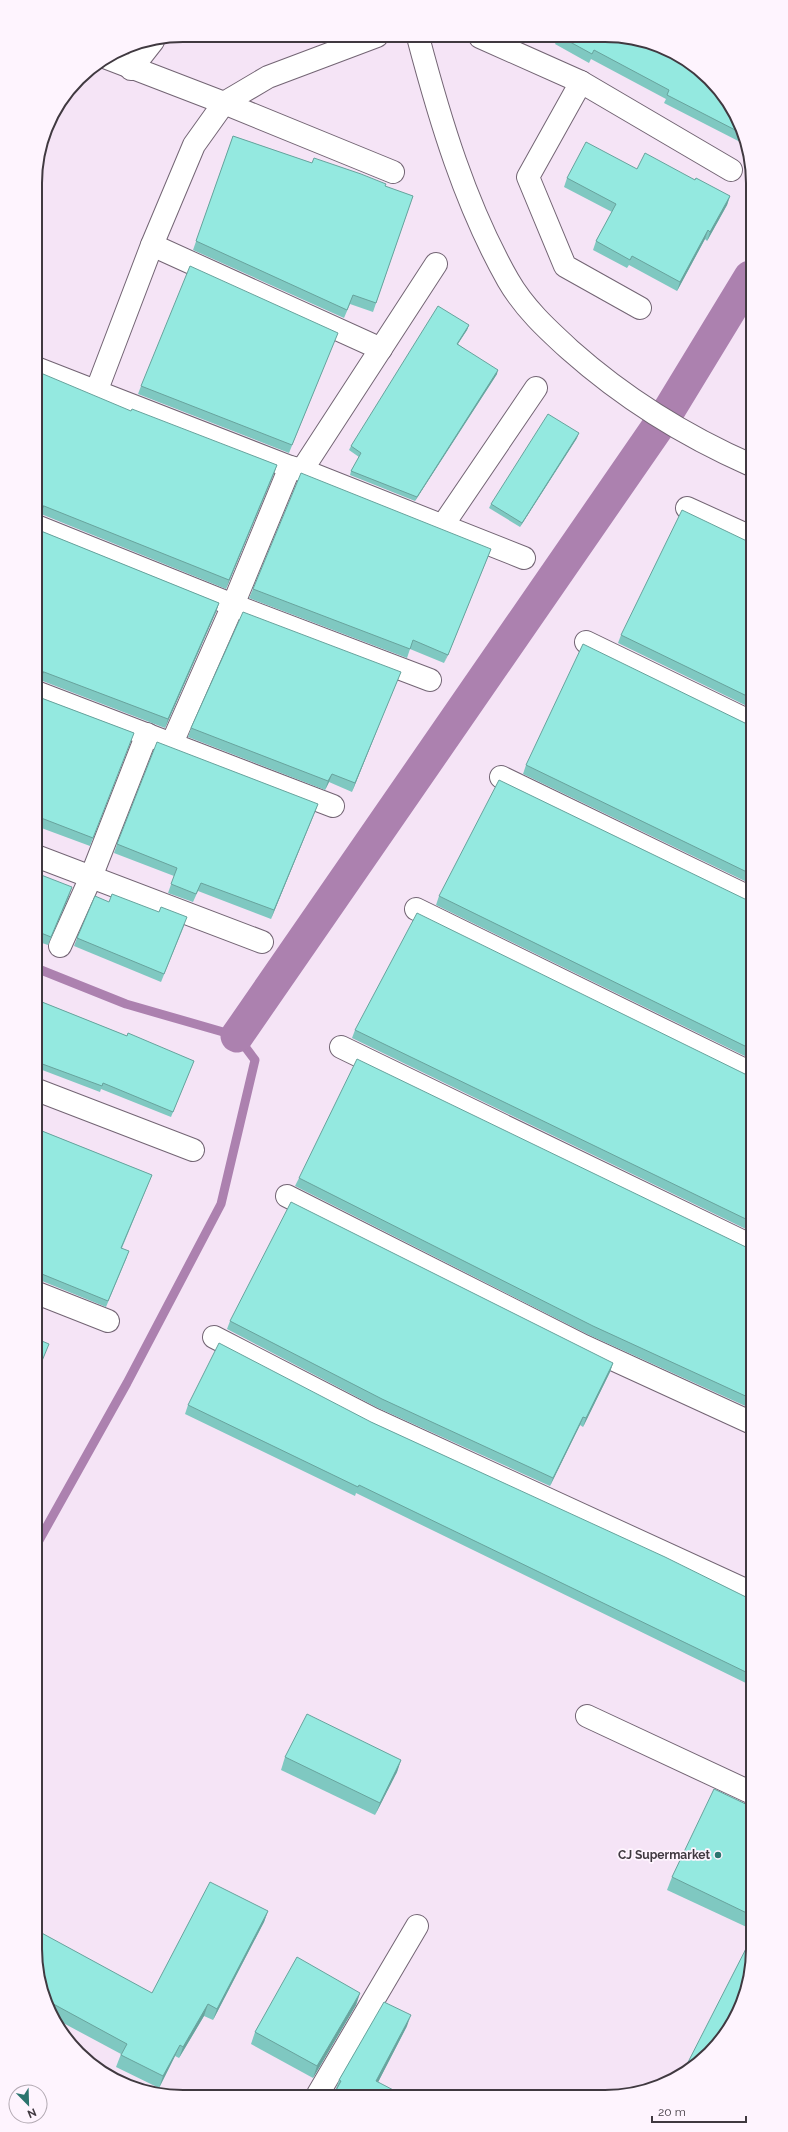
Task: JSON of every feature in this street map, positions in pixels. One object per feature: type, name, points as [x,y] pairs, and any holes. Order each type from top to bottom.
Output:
[{"type":"street","points":[[96,392],[152,245],[194,145],[224,103],[268,77],[361,42]]},
{"type":"street","points":[[420,42],[444,132],[478,218],[508,281],[539,322],[622,394],[708,446],[746,463]]},
{"type":"street","points":[[491,42],[581,82],[731,170]]},
{"type":"street","points":[[131,69],[149,46]]},
{"type":"street","points":[[113,61],[131,69],[224,103],[393,172]]},
{"type":"street","points":[[581,82],[528,177],[565,266],[640,308]]},
{"type":"street","points":[[152,245],[381,349]]},
{"type":"street","points":[[172,743],[233,605],[296,469],[381,349],[436,264]]},
{"type":"street","points":[[42,370],[443,525],[524,558]]},
{"type":"street","points":[[443,525],[536,388]]},
{"type":"street","points":[[687,508],[746,534]]},
{"type":"street","points":[[42,528],[233,605],[430,680]]},
{"type":"street","points":[[586,642],[746,720]]},
{"type":"street","points":[[42,694],[334,806]]},
{"type":"street","points":[[60,946],[91,877],[147,734]]},
{"type":"street","points":[[501,777],[746,896]]},
{"type":"street","points":[[42,858],[262,942]]},
{"type":"street","points":[[416,909],[746,1071]]},
{"type":"street","points":[[340,1047],[746,1243]]},
{"type":"street","points":[[42,1092],[193,1150]]},
{"type":"street","points":[[287,1196],[584,1346],[746,1420]]},
{"type":"street","points":[[42,1295],[108,1321]]},
{"type":"street","points":[[214,1337],[373,1419],[746,1590]]},
{"type":"street","points":[[587,1716],[746,1790]]},
{"type":"street","points":[[320,2090],[417,1926]]},
{"type":"building","points":[[570,42],[624,43],[650,49],[676,61],[705,83],[727,112],[736,130],[667,95],[669,90],[594,50],[592,54]]},
{"type":"building","points":[[233,136],[312,163],[314,158],[361,174],[386,184],[385,186],[413,196],[376,303],[353,295],[347,310],[196,241]]},
{"type":"building","points":[[586,142],[637,169],[645,153],[695,180],[696,178],[730,196],[710,232],[708,230],[680,282],[632,256],[630,260],[596,241],[616,204],[567,178]]},
{"type":"building","points":[[190,266],[338,333],[292,445],[141,386]]},
{"type":"building","points":[[438,306],[469,325],[457,344],[498,370],[417,497],[351,471],[361,453],[351,446]]},
{"type":"building","points":[[42,374],[131,411],[132,409],[277,465],[229,580],[42,506]]},
{"type":"building","points":[[548,414],[579,433],[522,523],[491,504]]},
{"type":"building","points":[[301,473],[491,549],[448,655],[413,640],[410,649],[253,589]]},
{"type":"building","points":[[682,510],[746,541],[746,696],[621,635]]},
{"type":"building","points":[[42,531],[219,603],[168,719],[42,672]]},
{"type":"building","points":[[243,612],[401,672],[355,783],[332,774],[328,781],[191,728]]},
{"type":"building","points":[[583,644],[746,724],[746,872],[526,765]]},
{"type":"building","points":[[42,698],[134,733],[93,838],[42,818]]},
{"type":"building","points":[[157,742],[318,804],[274,910],[201,883],[196,894],[171,884],[177,868],[117,844]]},
{"type":"building","points":[[499,780],[746,900],[746,1047],[439,896]]},
{"type":"building","points":[[42,875],[72,887],[51,937],[42,933]]},
{"type":"building","points":[[112,894],[159,912],[161,907],[187,917],[164,974],[77,938],[95,896],[109,902]]},
{"type":"building","points":[[417,913],[746,1075],[746,1219],[355,1030]]},
{"type":"building","points":[[42,1002],[127,1036],[128,1033],[194,1061],[173,1112],[103,1083],[102,1086],[42,1064]]},
{"type":"building","points":[[357,1059],[746,1247],[746,1396],[593,1326],[299,1178]]},
{"type":"building","points":[[42,1131],[152,1175],[121,1248],[129,1251],[108,1301],[42,1274]]},
{"type":"building","points":[[291,1202],[613,1363],[586,1418],[583,1417],[553,1478],[382,1399],[230,1321]]},
{"type":"building","points":[[42,1341],[49,1344],[42,1361]]},
{"type":"building","points":[[219,1343],[371,1422],[665,1557],[746,1597],[746,1672],[359,1485],[358,1487],[188,1405]]},
{"type":"building","points":[[307,1714],[401,1760],[380,1803],[285,1757]]},
{"type":"building","name":"CJ Supermarket","points":[[714,1789],[746,1804],[746,1913],[672,1877]]},
{"type":"building","points":[[210,1882],[268,1911],[217,2009],[208,2004],[183,2047],[180,2045],[163,2076],[121,2055],[127,2044],[54,2004],[49,1994],[43,1968],[42,1933],[152,1993]]},
{"type":"building","points":[[746,1949],[745,1968],[739,1994],[727,2020],[705,2049],[688,2063]]},
{"type":"building","points":[[297,1957],[360,1993],[317,2066],[255,2032]]},
{"type":"building","points":[[384,2002],[411,2015],[376,2081],[393,2090],[336,2090],[341,2081],[339,2080]]},
{"type":"waterway","points":[[237,1036],[666,415],[746,284]]},
{"type":"waterway","points":[[42,970],[126,1004],[237,1036],[255,1060],[221,1204],[127,1383],[42,1535]]},
{"type":"place","name":"CJ Supermarket","points":[[718,1855]]}]
